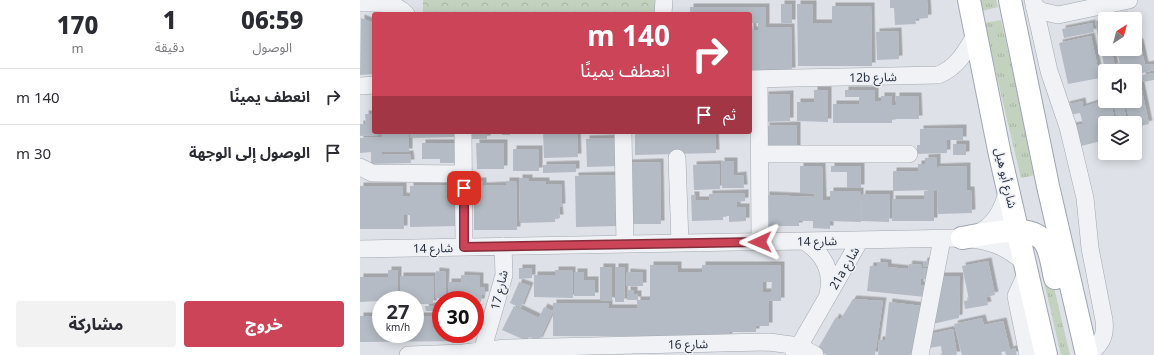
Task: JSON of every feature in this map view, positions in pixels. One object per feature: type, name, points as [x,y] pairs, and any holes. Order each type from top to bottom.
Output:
[{"type":"main road","name":"شارع أبو هيل","points":[[969,0],[1017,230],[1046,355]]},
{"type":"main road","points":[[1010,0],[1048,186],[1087,355]]},
{"type":"main road","points":[[952,238],[1017,230],[1027,230],[1036,234],[1045,244],[1071,336],[1076,345],[1087,355]]},
{"type":"street","points":[[664,0],[664,12]]},
{"type":"street","points":[[1034,3],[1050,14],[1067,14],[1129,0]]},
{"type":"street","points":[[360,3],[389,3],[403,7]]},
{"type":"street","points":[[1034,3],[1049,71],[1068,127],[1085,198],[1090,248],[1104,320],[1105,328],[1102,341],[1098,348],[1087,355]]},
{"type":"street","name":"12b شارع","points":[[754,79],[938,75],[949,70],[958,62],[976,34]]},
{"type":"street","points":[[754,79],[759,154],[760,242]]},
{"type":"street","points":[[360,86],[372,86]]},
{"type":"street","points":[[463,134],[464,247]]},
{"type":"street","points":[[623,134],[625,244]]},
{"type":"street","points":[[759,154],[909,154]]},
{"type":"street","points":[[677,158],[680,243]]},
{"type":"street","points":[[360,167],[372,173],[464,174]]},
{"type":"street","name":"شارع 14","points":[[952,238],[979,233],[994,222],[1004,206],[1008,188]]},
{"type":"street","points":[[920,355],[952,238]]},
{"type":"street","name":"شارع 14","points":[[360,249],[806,242],[952,238],[982,240],[998,244],[1012,252],[1026,267]]},
{"type":"street","name":"21a شارع","points":[[796,351],[860,240]]},
{"type":"street","name":"21a شارع","points":[[806,242],[820,254],[829,271],[830,284],[828,296]]},
{"type":"street","name":"شارع 17","points":[[482,353],[504,276],[503,246]]},
{"type":"street","points":[[1026,267],[1016,296],[1028,355]]},
{"type":"street","name":"شارع 16","points":[[408,355],[482,353],[506,348],[604,350],[770,342],[796,351]]},
{"type":"street","points":[[796,351],[815,355]]},
{"type":"green space","points":[[423,0],[662,0],[661,12],[423,12]]},
{"type":"green space","points":[[979,0],[996,0],[998,7],[982,11]]},
{"type":"green space","points":[[1001,20],[1036,175],[1021,178],[984,23]]},
{"type":"green space","points":[[1047,258],[1070,355],[1061,355],[1039,260]]},
{"type":"building","points":[[890,0],[927,0],[928,18],[915,19],[916,24],[895,25],[894,8],[890,8]]},
{"type":"building","points":[[781,4],[792,4],[792,23],[781,23]]},
{"type":"building","points":[[797,4],[813,4],[813,23],[832,23],[832,6],[871,6],[872,66],[798,66]]},
{"type":"building","points":[[690,7],[766,7],[766,27],[791,27],[792,71],[752,72],[752,23],[752,12],[690,12]],"holes":[[[752,23],[758,23],[758,30],[753,30]]]},
{"type":"building","points":[[361,18],[372,22],[372,74],[360,75]]},
{"type":"building","points":[[1098,20],[1098,36],[1095,21]]},
{"type":"building","points":[[1092,23],[1094,32],[1064,38],[1062,29]]},
{"type":"building","points":[[898,31],[899,59],[877,60],[876,32]]},
{"type":"building","points":[[1091,36],[1098,69],[1098,78],[1068,84],[1059,43]]},
{"type":"building","points":[[1142,51],[1145,65],[1153,64],[1154,70],[1142,73],[1142,64],[1116,64],[1120,63],[1118,56],[1142,56]]},
{"type":"building","points":[[1102,56],[1113,56],[1114,64],[1104,64]]},
{"type":"building","points":[[1154,73],[1154,80],[1143,82],[1142,75]]},
{"type":"building","points":[[814,90],[828,90],[828,122],[797,121],[797,102],[814,102]]},
{"type":"building","points":[[845,90],[875,90],[875,101],[881,101],[881,96],[892,96],[892,123],[833,123],[833,104],[859,104],[859,97],[845,97]]},
{"type":"building","points":[[1142,91],[1149,124],[1142,126],[1142,116],[1128,116],[1127,108],[1142,108]]},
{"type":"building","points":[[790,94],[790,121],[765,122],[765,95]]},
{"type":"building","points":[[896,96],[918,96],[919,119],[893,119],[892,105],[896,105]]},
{"type":"building","points":[[1082,101],[1083,107],[1098,102],[1098,108],[1112,108],[1114,116],[1098,116],[1098,142],[1077,147],[1072,126],[1083,124],[1080,113],[1069,115],[1066,105]]},
{"type":"building","points":[[1115,108],[1124,108],[1126,116],[1116,116]]},
{"type":"building","points":[[365,114],[372,114],[372,134],[378,135],[360,136],[360,124],[366,124]]},
{"type":"building","points":[[797,125],[797,149],[766,150],[766,126]]},
{"type":"building","points":[[963,128],[963,140],[947,140],[947,153],[917,154],[917,145],[920,145],[920,129]]},
{"type":"building","points":[[382,134],[409,134],[409,152],[382,152],[382,155],[410,154],[411,163],[371,164],[371,152],[360,153],[360,138],[382,137]]},
{"type":"building","points":[[410,134],[454,134],[454,137],[410,138]]},
{"type":"building","points":[[470,134],[487,134],[487,139],[470,139]]},
{"type":"building","points":[[543,134],[577,134],[578,157],[544,158]]},
{"type":"building","points":[[635,134],[715,134],[716,153],[635,155]]},
{"type":"building","points":[[616,138],[617,166],[587,167],[586,139]]},
{"type":"building","points":[[422,143],[456,143],[456,163],[440,163],[440,159],[422,159]]},
{"type":"building","points":[[476,143],[504,143],[504,169],[477,169]]},
{"type":"building","points":[[953,144],[966,144],[966,155],[953,155]]},
{"type":"building","points":[[513,149],[539,149],[539,171],[513,171]]},
{"type":"building","points":[[937,157],[937,167],[967,166],[967,190],[971,190],[972,213],[938,214],[938,190],[893,191],[893,171],[918,171],[918,164],[925,164],[925,158]]},
{"type":"building","points":[[721,161],[734,161],[734,176],[743,175],[744,188],[722,188]]},
{"type":"building","points":[[660,162],[661,224],[629,224],[628,163]]},
{"type":"building","points":[[576,164],[576,172],[543,173],[543,165]]},
{"type":"building","points":[[719,164],[720,189],[694,190],[693,165]]},
{"type":"building","points":[[800,166],[822,166],[823,200],[830,200],[830,191],[860,191],[861,222],[830,221],[830,229],[813,228],[813,221],[799,221],[799,226],[766,226],[766,195],[815,197],[814,193],[800,193]]},
{"type":"building","points":[[831,166],[861,166],[861,188],[847,188],[847,172],[831,172]]},
{"type":"building","points":[[617,175],[618,226],[576,227],[575,176]]},
{"type":"building","points":[[519,178],[529,178],[529,181],[546,181],[546,184],[561,184],[562,207],[559,207],[560,218],[555,218],[555,222],[520,223]]},
{"type":"building","points":[[474,181],[483,181],[483,186],[506,185],[506,181],[516,181],[517,230],[474,230]]},
{"type":"building","points":[[455,185],[456,226],[410,227],[410,215],[404,215],[404,229],[360,229],[360,186],[403,186],[403,196],[410,197],[410,186]]},
{"type":"building","points":[[924,191],[934,191],[934,221],[892,221],[892,199],[924,199]]},
{"type":"building","points":[[745,193],[745,201],[737,202],[737,207],[746,207],[746,221],[729,222],[729,216],[723,216],[723,220],[692,221],[691,195],[696,195],[696,200],[709,200],[709,194]]},
{"type":"building","points":[[862,194],[890,194],[889,222],[861,221]]},
{"type":"building","points":[[924,261],[933,262],[933,267],[923,267]]},
{"type":"building","points":[[988,261],[995,295],[986,297],[988,305],[965,309],[964,301],[969,300],[962,266]]},
{"type":"building","points":[[877,262],[888,263],[888,267],[908,269],[909,264],[922,265],[922,268],[930,269],[929,279],[921,279],[920,285],[927,285],[925,297],[867,291],[870,266],[877,266]]},
{"type":"building","points":[[650,265],[678,265],[678,272],[702,272],[702,265],[781,265],[781,301],[769,301],[769,326],[756,326],[756,332],[729,332],[729,337],[553,336],[553,303],[609,303],[609,308],[637,308],[637,300],[627,300],[627,290],[634,290],[634,294],[638,294],[638,300],[650,300]],"holes":[[[763,282],[772,282],[771,292],[763,292]]]},
{"type":"building","points":[[600,267],[612,267],[612,301],[600,300]]},
{"type":"building","points":[[615,267],[625,267],[624,302],[615,302]]},
{"type":"building","points":[[519,268],[532,268],[532,278],[519,279]]},
{"type":"building","points":[[388,270],[398,270],[398,291],[372,291],[372,301],[360,302],[360,277],[388,277]]},
{"type":"building","points":[[555,270],[572,270],[573,298],[534,297],[534,275],[555,275]]},
{"type":"building","points":[[436,271],[446,272],[445,291],[435,291]]},
{"type":"building","points":[[574,272],[584,272],[584,280],[595,280],[595,296],[574,296]]},
{"type":"building","points":[[627,272],[643,273],[643,286],[626,286]]},
{"type":"building","points":[[461,275],[480,276],[480,287],[485,287],[485,295],[484,291],[448,291],[448,282],[461,282]]},
{"type":"building","points":[[400,276],[434,276],[432,304],[424,304],[424,291],[400,291]]},
{"type":"building","points":[[936,276],[960,276],[959,318],[928,325]]},
{"type":"building","points":[[519,282],[530,286],[521,308],[510,303]]},
{"type":"building","points":[[853,299],[883,301],[875,355],[827,355],[817,350],[836,317],[840,320]]},
{"type":"building","points":[[889,302],[922,306],[916,355],[878,355],[879,340],[885,340]]},
{"type":"building","points":[[425,306],[432,306],[432,311],[426,311]]},
{"type":"building","points":[[514,306],[539,318],[544,307],[553,311],[539,341],[529,337],[527,341],[502,330]]},
{"type":"building","points":[[360,316],[372,316],[372,342],[360,342]]},
{"type":"building","points":[[424,316],[432,316],[432,341],[424,341]]},
{"type":"building","points":[[982,318],[984,325],[1003,321],[1010,350],[1015,348],[1017,355],[1006,355],[1005,351],[1001,352],[1002,355],[962,355],[954,324]]},
{"type":"building","points":[[953,329],[957,355],[939,355],[942,354],[941,346],[923,349],[925,335]]},
{"type":"route","points":[[464,188],[464,247],[760,242]]}]
